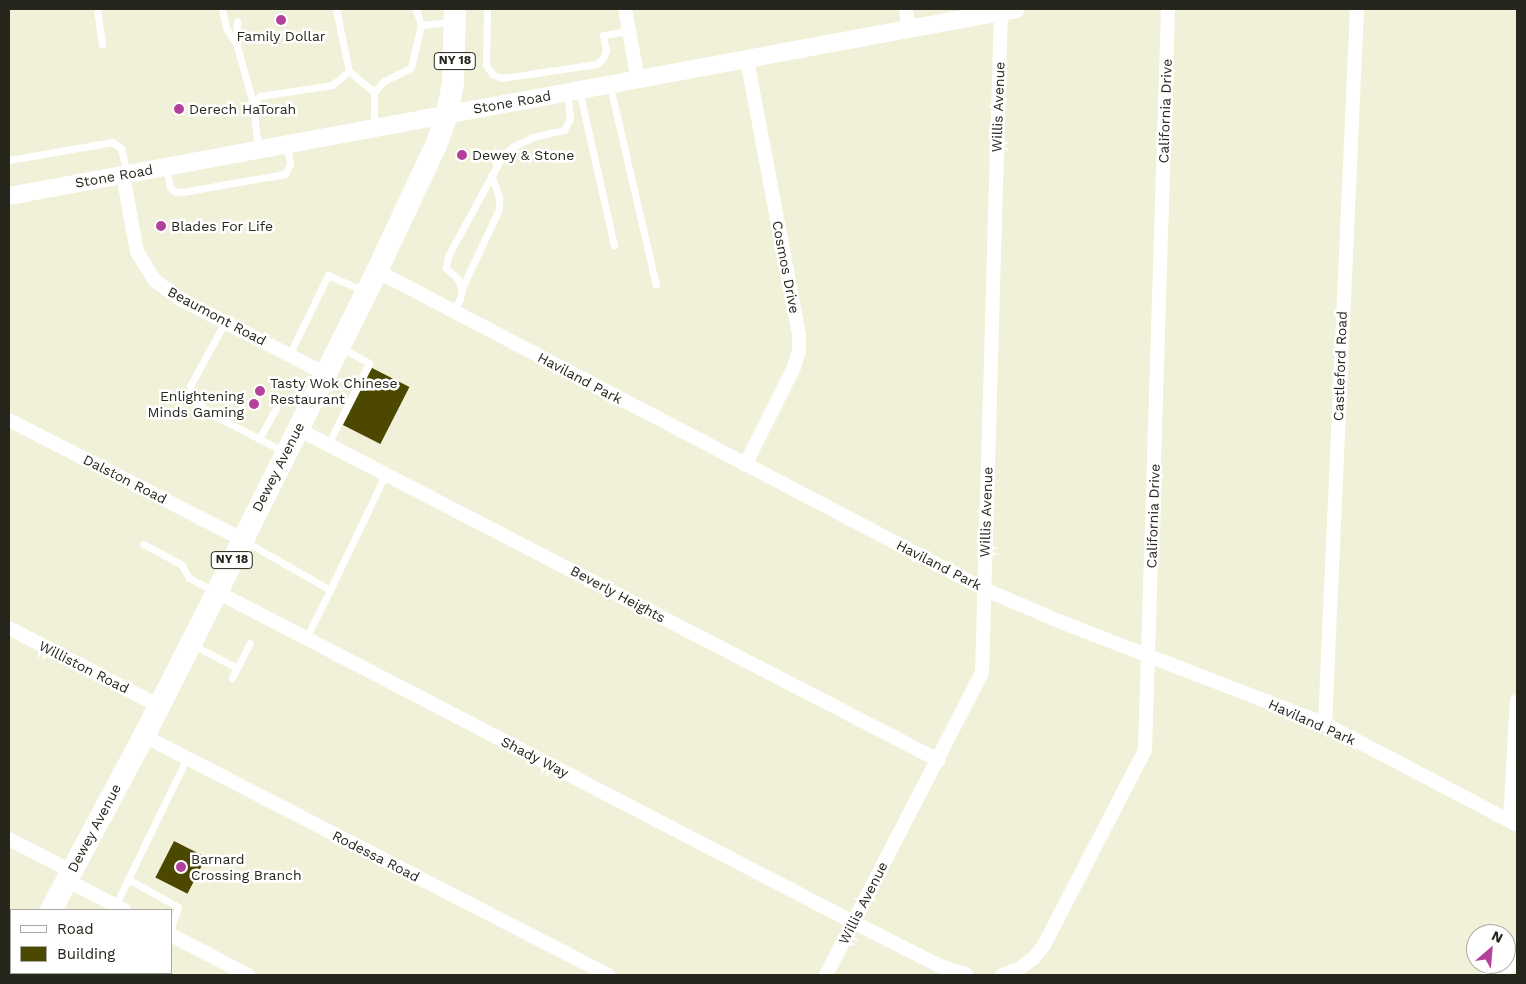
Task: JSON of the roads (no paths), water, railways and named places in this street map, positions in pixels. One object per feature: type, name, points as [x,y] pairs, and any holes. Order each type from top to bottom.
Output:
[{"type":"main road","name":"Dewey Avenue","points":[[52,909],[144,736],[326,374],[436,145],[447,114],[455,66],[457,12]]},
{"type":"street","points":[[625,9],[638,80]]},
{"type":"street","points":[[906,9],[908,28]]},
{"type":"street","name":"California Drive","points":[[1002,975],[1020,968],[1034,958],[1044,945],[1140,764],[1145,750],[1168,9]]},
{"type":"street","name":"Castleford Road","points":[[1325,724],[1357,9]]},
{"type":"street","name":"Stone Road","points":[[9,195],[747,60],[1008,10]]},
{"type":"street","name":"Willis Avenue","points":[[826,975],[982,673],[1008,10]]},
{"type":"street","name":"Cosmos Drive","points":[[745,465],[794,367],[799,351],[799,335],[747,60]]},
{"type":"street","name":"Beaumont Road","points":[[125,174],[137,252],[145,268],[155,281],[168,292],[326,374]]},
{"type":"street","name":"Haviland Park","points":[[376,271],[984,589],[1149,656],[1325,724],[1514,823]]},
{"type":"street","name":"Dalston Road","points":[[9,420],[242,539]]},
{"type":"street","name":"Beverly Heights","points":[[298,429],[938,760]]},
{"type":"street","name":"Shady Way","points":[[216,592],[853,922]]},
{"type":"street","name":"Williston Road","points":[[9,628],[159,706]]},
{"type":"street","points":[[1514,823],[1517,701]]},
{"type":"street","name":"Rodessa Road","points":[[144,736],[608,975]]},
{"type":"street","points":[[9,839],[68,876],[112,907]]},
{"type":"street","points":[[853,922],[940,966],[967,975]]},
{"type":"street","points":[[172,936],[248,975]]},
{"type":"street","points":[[1490,975],[1517,959]]},
{"type":"lane","points":[[97,9],[102,45]]},
{"type":"lane","points":[[222,9],[226,28],[236,43]]},
{"type":"lane","points":[[336,9],[349,71],[374,92]]},
{"type":"lane","points":[[374,128],[374,92],[384,82],[411,68],[421,25],[416,9]]},
{"type":"lane","points":[[487,9],[486,65],[493,75],[502,78],[597,64],[603,58],[606,51],[603,35],[628,31]]},
{"type":"lane","points":[[421,25],[457,12]]},
{"type":"lane","points":[[236,22],[236,43],[253,103],[258,150]]},
{"type":"lane","points":[[253,103],[260,96],[332,85],[349,71]]},
{"type":"lane","points":[[610,85],[656,285]]},
{"type":"lane","points":[[462,288],[457,278],[446,268],[448,256],[491,175],[503,156],[514,146],[533,137],[564,130],[570,118],[573,91]]},
{"type":"lane","points":[[573,91],[614,245]]},
{"type":"lane","points":[[9,160],[112,142],[121,148],[125,174]]},
{"type":"lane","points":[[166,167],[170,187],[174,191],[182,192],[286,174],[290,164],[286,144]]},
{"type":"lane","points":[[453,312],[460,299],[462,288],[499,209],[499,197],[491,175]]},
{"type":"lane","points":[[290,355],[328,275],[366,292]]},
{"type":"lane","points":[[225,322],[189,392],[191,398],[202,408],[286,452]]},
{"type":"lane","points":[[328,444],[369,362],[339,347]]},
{"type":"lane","points":[[259,439],[281,400],[291,399],[309,408]]},
{"type":"lane","points":[[306,638],[386,473]]},
{"type":"lane","points":[[242,539],[330,590]]},
{"type":"lane","points":[[144,544],[181,564],[189,578],[216,592]]},
{"type":"lane","points":[[232,678],[250,643]]},
{"type":"lane","points":[[190,644],[237,668]]},
{"type":"lane","points":[[112,907],[128,879],[187,758]]},
{"type":"lane","points":[[128,879],[178,907],[172,924]]},
{"type":"place","name":"Family Dollar","points":[[281,20]]},
{"type":"place","name":"Derech HaTorah","points":[[179,109]]},
{"type":"place","name":"Dewey & Stone","points":[[462,155]]},
{"type":"place","name":"Blades For Life","points":[[161,226]]},
{"type":"place","name":"Tasty Wok Chinese Restaurant","points":[[260,391]]},
{"type":"place","name":"Enlightening Minds Gaming","points":[[254,404]]},
{"type":"place","name":"Barnard Crossing Branch","points":[[181,867]]}]
